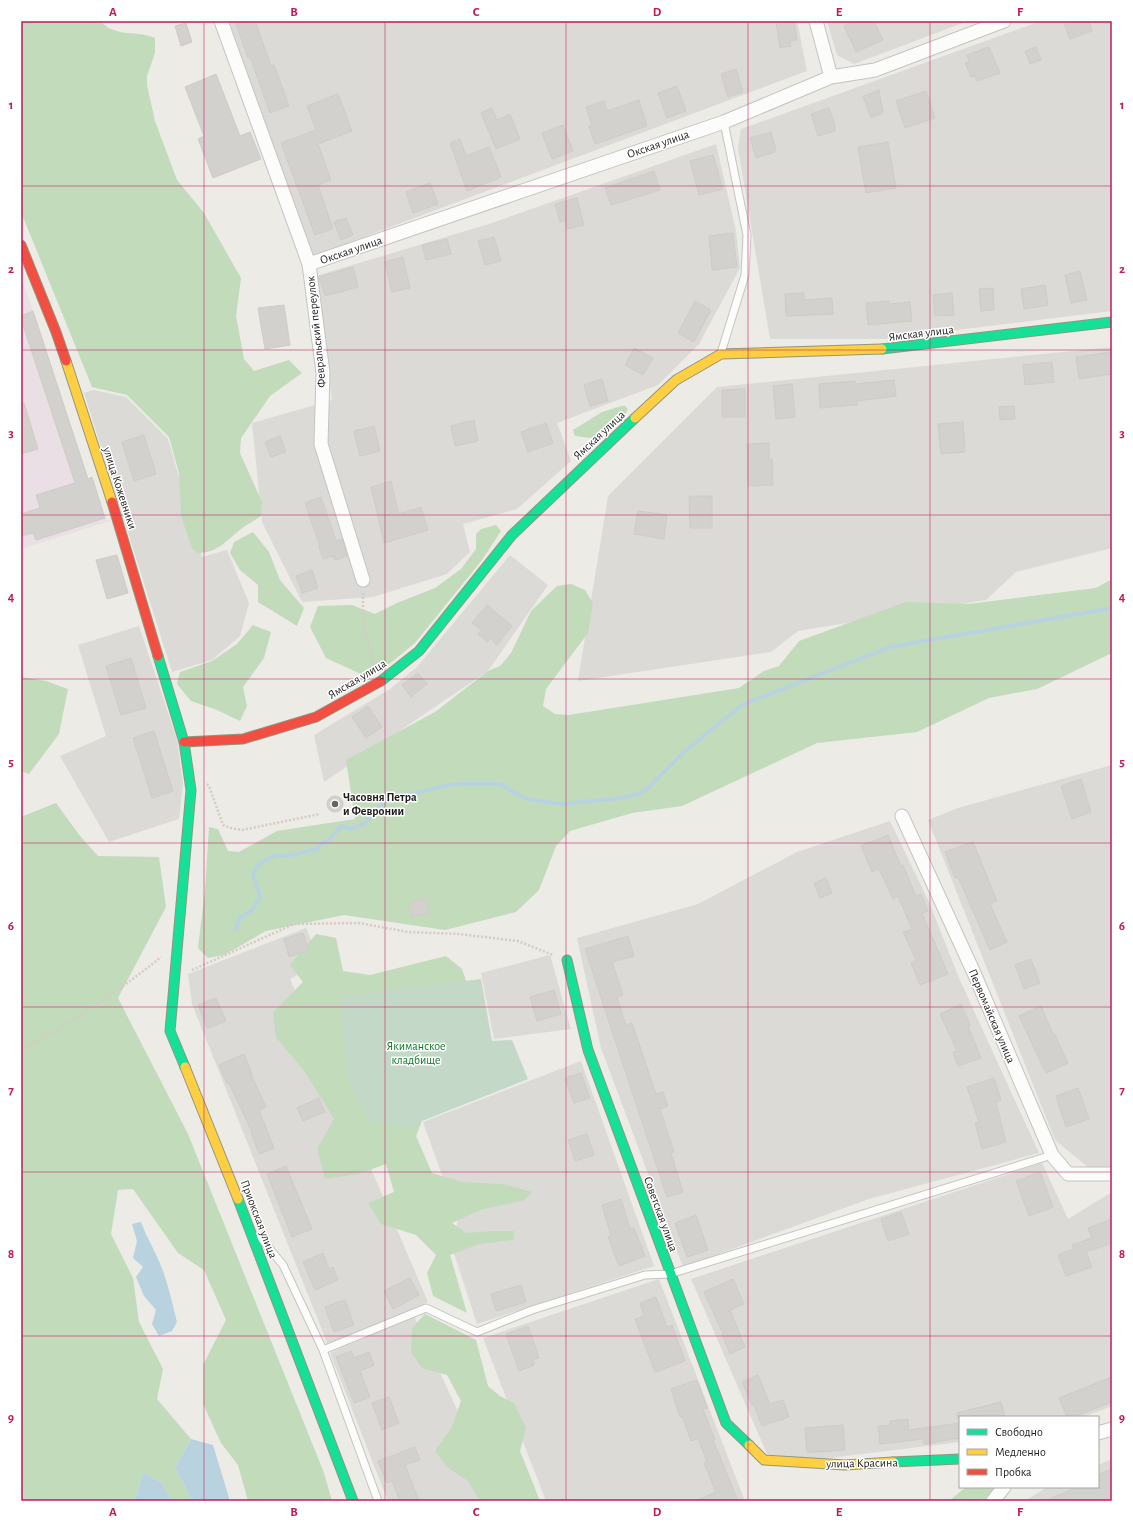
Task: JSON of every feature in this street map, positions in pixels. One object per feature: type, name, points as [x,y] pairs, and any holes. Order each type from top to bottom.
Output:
[{"type":"street","name":"Февральский переулок","points":[[221,21],[309,264],[322,373],[321,444],[363,580]]},
{"type":"street","points":[[816,21],[831,76]]},
{"type":"street","name":"Окская улица","points":[[309,264],[724,122],[831,76],[875,70],[1004,21]]},
{"type":"street","name":"улица Кожевники","points":[[21,245],[56,332],[113,504],[184,742],[188,773]]},
{"type":"street","name":"Ямская улица","points":[[184,742],[243,739],[316,717],[379,682],[419,651],[512,535],[585,464],[676,380],[721,354],[885,349],[1112,322]]},
{"type":"street","name":"Приокская улица","points":[[188,773],[191,790],[170,1031],[246,1219],[353,1501]]},
{"type":"street","name":"Первомайская улица","points":[[902,816],[974,973],[1052,1155],[1068,1174],[1112,1174]]},
{"type":"street","name":"Советская улица","points":[[567,960],[588,1050],[726,1423],[764,1460]]},
{"type":"street","points":[[1099,1433],[1112,1429]]},
{"type":"street","name":"улица Красина","points":[[764,1460],[845,1465],[959,1459]]},
{"type":"street","points":[[993,1501],[1003,1488]]},
{"type":"lane","points":[[721,354],[745,276],[747,235],[724,122]]},
{"type":"lane","points":[[323,1350],[426,1308],[477,1332],[532,1310],[645,1275],[670,1274],[1052,1155]]},
{"type":"lane","points":[[246,1219],[283,1265],[323,1350],[378,1501]]},
{"type":"path","points":[[363,580],[363,625],[379,682]]},
{"type":"path","points":[[188,773],[209,786],[223,825],[230,828],[242,830],[320,814]]},
{"type":"path","points":[[174,978],[294,924],[360,923],[408,932],[459,934],[518,941],[567,960]]},
{"type":"path","points":[[21,1050],[54,1032],[140,974],[178,942]]},
{"type":"shaded area","points":[[229,21],[797,21],[807,71],[313,256]]},
{"type":"shaded area","points":[[827,21],[968,21],[854,64],[837,55]]},
{"type":"shaded area","points":[[1041,21],[1112,21],[1112,311],[884,339],[770,339],[738,148],[741,129]]},
{"type":"shaded area","points":[[716,144],[736,231],[740,268],[699,344],[658,385],[557,423],[571,461],[517,509],[463,524],[470,552],[447,574],[373,597],[302,602],[262,522],[252,423],[332,400],[316,276],[492,223]]},
{"type":"shaded area","points":[[21,278],[40,330],[87,478],[92,477],[105,518],[110,521],[21,549]]},
{"type":"shaded area","points":[[1112,347],[1112,548],[1016,572],[986,600],[798,631],[771,652],[578,681],[608,496],[717,387]]},
{"type":"shaded area","points":[[93,390],[126,397],[168,439],[202,557],[227,550],[249,603],[240,636],[212,660],[172,672],[84,393]]},
{"type":"shaded area","points":[[510,555],[548,585],[488,671],[324,782],[314,735],[390,689],[417,667]]},
{"type":"shaded area","points":[[139,626],[177,739],[183,783],[179,819],[109,842],[60,756],[106,736],[78,645]]},
{"type":"shaded area","points":[[1112,765],[1112,1168],[1089,1168],[1055,1140],[928,820],[958,808]]},
{"type":"shaded area","points":[[890,821],[929,902],[959,978],[1039,1153],[869,1199],[683,1267],[601,1048],[577,938],[698,904],[797,852]]},
{"type":"shaded area","points":[[306,928],[320,962],[290,979],[428,1302],[328,1345],[192,1004],[188,974]]},
{"type":"shaded area","points":[[550,955],[571,1029],[494,1039],[481,973]]},
{"type":"shaded area","points":[[581,1061],[654,1266],[477,1324],[452,1247],[458,1220],[423,1122]]},
{"type":"shaded area","points":[[1042,1163],[1068,1219],[1112,1192],[1112,1406],[1086,1416],[959,1416],[959,1442],[813,1460],[767,1454],[691,1279]]},
{"type":"shaded area","points":[[659,1279],[745,1501],[546,1501],[483,1338]]},
{"type":"shaded area","points":[[414,1316],[459,1414],[491,1501],[388,1501],[330,1353]]},
{"type":"shaded area","points":[[1112,1459],[1112,1501],[1025,1501],[1045,1488],[1099,1488],[1099,1465]]},
{"type":"green space","points":[[21,21],[101,21],[106,26],[119,32],[141,34],[155,38],[155,53],[147,76],[147,85],[155,121],[177,180],[204,213],[241,278],[236,316],[244,359],[254,371],[289,360],[302,373],[270,396],[241,438],[240,453],[262,502],[261,516],[242,528],[216,549],[197,553],[192,548],[181,516],[179,473],[169,437],[127,395],[92,387],[21,212]]},
{"type":"green space","points":[[625,406],[628,409],[621,422],[591,438],[575,436],[573,430],[602,412]]},
{"type":"green space","points":[[496,525],[501,531],[482,560],[415,643],[388,665],[363,675],[326,658],[310,627],[318,606],[352,605],[375,614],[397,603],[435,588],[461,569],[476,549],[476,534],[481,529]]},
{"type":"green space","points":[[253,532],[269,552],[280,580],[304,608],[297,626],[258,602],[258,585],[240,570],[230,553],[234,542]]},
{"type":"green space","points":[[1112,579],[1112,653],[1037,689],[989,698],[917,732],[817,743],[682,806],[632,813],[570,831],[556,846],[539,890],[516,912],[445,930],[344,915],[266,931],[224,955],[208,958],[198,948],[205,890],[209,827],[218,829],[228,851],[239,852],[277,831],[355,819],[346,760],[435,712],[488,671],[500,666],[511,653],[531,611],[557,586],[571,584],[585,590],[593,603],[588,633],[546,689],[543,706],[555,714],[569,715],[739,688],[764,671],[779,666],[799,641],[906,602],[969,604],[1096,588]]},
{"type":"green space","points":[[253,625],[271,632],[264,658],[243,687],[247,706],[240,721],[217,710],[191,701],[177,684],[180,672],[212,661],[237,644]]},
{"type":"green space","points":[[21,677],[46,681],[68,689],[59,734],[29,774],[21,771]]},
{"type":"green space","points":[[56,803],[80,836],[98,856],[159,857],[166,907],[118,998],[188,1134],[324,1473],[332,1501],[248,1501],[238,1465],[221,1443],[203,1404],[203,1365],[226,1320],[204,1270],[178,1253],[133,1189],[118,1190],[111,1234],[133,1278],[139,1322],[163,1369],[157,1399],[191,1439],[175,1467],[192,1501],[172,1501],[161,1482],[143,1473],[135,1499],[136,1501],[21,1501],[21,817]]},
{"type":"green space","points":[[316,934],[336,938],[343,971],[370,975],[446,956],[462,969],[481,1024],[428,1105],[416,1136],[432,1173],[462,1182],[504,1184],[532,1192],[525,1200],[480,1210],[452,1223],[466,1233],[514,1231],[513,1240],[479,1244],[450,1255],[467,1313],[433,1296],[427,1273],[436,1255],[416,1235],[381,1224],[368,1203],[394,1192],[386,1164],[358,1174],[325,1179],[317,1149],[334,1119],[305,1072],[276,1037],[273,1012],[303,982],[290,965]]},
{"type":"green space","name":"Якиманское кладбище","points":[[481,979],[492,1041],[512,1040],[528,1079],[422,1121],[409,1128],[370,1121],[348,1080],[340,996]]},
{"type":"green space","points":[[425,1314],[476,1340],[488,1386],[500,1396],[514,1403],[526,1428],[520,1451],[540,1501],[480,1501],[468,1481],[447,1467],[435,1451],[452,1427],[461,1401],[447,1375],[422,1368],[411,1352],[412,1328]]},
{"type":"green space","points":[[965,1488],[994,1488],[986,1501],[949,1501]]},
{"type":"water","points":[[141,1222],[163,1270],[177,1322],[172,1331],[159,1336],[152,1324],[156,1310],[144,1296],[136,1277],[143,1267],[133,1258],[137,1241],[132,1224]]},
{"type":"water","points":[[191,1439],[213,1445],[230,1501],[192,1501],[175,1467]]},
{"type":"water","points":[[143,1473],[161,1482],[172,1501],[136,1501],[135,1499]]},
{"type":"building","points":[[235,21],[255,21],[271,66],[274,65],[289,106],[270,113],[250,57],[248,58]]},
{"type":"building","points":[[776,21],[794,21],[797,40],[790,41],[791,46],[780,48]]},
{"type":"building","points":[[854,21],[874,21],[883,40],[856,52],[844,26]]},
{"type":"building","points":[[1063,21],[1089,21],[1092,31],[1070,39]]},
{"type":"building","points":[[186,23],[192,42],[181,46],[175,26]]},
{"type":"building","points":[[989,47],[1000,73],[977,81],[975,76],[971,77],[965,63],[969,62],[967,55]]},
{"type":"building","points":[[1036,47],[1041,60],[1030,64],[1025,51]]},
{"type":"building","points":[[736,69],[743,92],[728,97],[721,74]]},
{"type":"building","points":[[216,74],[240,136],[250,132],[261,159],[213,178],[198,139],[204,136],[185,87]]},
{"type":"building","points":[[677,86],[686,111],[667,118],[658,93]]},
{"type":"building","points":[[879,90],[883,113],[871,118],[863,96]]},
{"type":"building","points":[[926,91],[935,118],[905,128],[896,101]]},
{"type":"building","points":[[338,94],[352,131],[318,144],[331,180],[318,185],[333,229],[315,235],[281,143],[316,130],[307,106]]},
{"type":"building","points":[[639,100],[647,126],[595,144],[589,126],[592,125],[586,107],[604,101],[607,111]]},
{"type":"building","points":[[492,108],[497,120],[510,114],[520,139],[496,149],[481,113]]},
{"type":"building","points":[[829,108],[835,126],[835,131],[818,136],[811,114]]},
{"type":"building","points":[[563,125],[573,151],[552,159],[542,133]]},
{"type":"building","points":[[771,132],[776,150],[775,152],[756,158],[750,138]]},
{"type":"building","points":[[460,139],[466,156],[489,147],[501,177],[467,191],[450,143]]},
{"type":"building","points":[[888,142],[896,188],[866,193],[858,147]]},
{"type":"building","points":[[713,155],[723,189],[699,195],[690,161]]},
{"type":"building","points":[[654,171],[660,190],[611,205],[605,188]]},
{"type":"building","points":[[430,183],[438,204],[413,213],[406,192]]},
{"type":"building","points":[[577,198],[584,225],[567,229],[565,221],[560,222],[555,204]]},
{"type":"building","points":[[346,218],[353,235],[341,240],[334,222]]},
{"type":"building","points":[[733,233],[737,267],[712,270],[709,236]]},
{"type":"building","points":[[494,237],[501,261],[485,265],[478,241]]},
{"type":"building","points":[[447,239],[451,254],[426,260],[422,245]]},
{"type":"building","points":[[403,257],[410,288],[392,292],[385,262]]},
{"type":"building","points":[[353,267],[358,287],[325,296],[319,277]]},
{"type":"building","points":[[1080,271],[1087,300],[1071,303],[1065,275]]},
{"type":"building","points":[[1045,285],[1048,305],[1024,309],[1021,289]]},
{"type":"building","points":[[993,288],[994,310],[981,311],[979,289]]},
{"type":"building","points":[[804,293],[804,300],[832,298],[833,314],[786,316],[785,294]]},
{"type":"building","points":[[952,293],[954,315],[935,316],[933,295]]},
{"type":"building","points":[[695,301],[711,310],[694,342],[678,333]]},
{"type":"building","points":[[889,301],[889,304],[910,302],[912,321],[868,325],[866,303]]},
{"type":"building","points":[[284,305],[290,345],[265,349],[258,308]]},
{"type":"building","points":[[33,311],[88,479],[92,477],[105,518],[36,540],[33,533],[21,536],[21,514],[40,508],[36,495],[75,483],[21,319],[21,316]]},
{"type":"building","points":[[634,348],[653,358],[643,375],[625,365]]},
{"type":"building","points":[[1112,352],[1112,374],[1079,379],[1076,357]]},
{"type":"building","points":[[1052,362],[1054,382],[1025,385],[1023,365]]},
{"type":"building","points":[[602,379],[608,401],[590,406],[584,385]]},
{"type":"building","points":[[894,380],[896,396],[857,401],[857,405],[820,408],[819,384],[855,381],[856,384]]},
{"type":"building","points":[[792,384],[795,417],[776,419],[773,386]]},
{"type":"building","points":[[745,389],[745,417],[722,417],[722,390]]},
{"type":"building","points":[[24,403],[38,449],[21,454],[21,404]]},
{"type":"building","points":[[1014,406],[1015,419],[1000,420],[999,407]]},
{"type":"building","points":[[474,420],[478,441],[455,446],[451,426]]},
{"type":"building","points":[[963,422],[965,452],[941,454],[938,424]]},
{"type":"building","points":[[546,423],[553,443],[528,452],[521,432]]},
{"type":"building","points":[[374,426],[380,451],[360,456],[354,431]]},
{"type":"building","points":[[144,435],[156,474],[134,481],[122,442]]},
{"type":"building","points":[[280,436],[286,452],[271,457],[265,442]]},
{"type":"building","points":[[769,443],[769,459],[772,459],[773,485],[748,486],[747,444]]},
{"type":"building","points":[[391,481],[399,514],[421,507],[428,530],[384,543],[371,487]]},
{"type":"building","points":[[689,496],[712,496],[712,528],[690,528]]},
{"type":"building","points":[[321,497],[336,541],[342,539],[347,556],[335,560],[333,556],[323,559],[305,503]]},
{"type":"building","points":[[638,511],[667,515],[664,539],[634,534]]},
{"type":"building","points":[[117,555],[128,593],[107,599],[96,560]]},
{"type":"building","points":[[312,570],[318,588],[302,593],[296,576]]},
{"type":"building","points":[[487,605],[512,626],[497,645],[491,639],[488,642],[478,634],[481,630],[472,623]]},
{"type":"building","points":[[131,658],[146,708],[121,715],[106,666]]},
{"type":"building","points":[[418,673],[427,684],[411,697],[402,685]]},
{"type":"building","points":[[368,706],[382,727],[366,738],[352,717]]},
{"type":"building","points":[[154,731],[173,791],[152,798],[133,738]]},
{"type":"building","points":[[1081,779],[1091,812],[1072,819],[1061,786]]},
{"type":"building","name":"Часовня Петра и Февронии","points":[[332,796],[338,796],[343,801],[341,810],[338,812],[332,812],[327,807],[327,801]]},
{"type":"building","points":[[888,835],[916,896],[921,894],[928,911],[922,913],[948,974],[920,985],[911,963],[916,960],[903,932],[912,929],[898,896],[893,899],[879,869],[872,872],[861,846]]},
{"type":"building","points":[[973,842],[997,901],[990,904],[1007,942],[990,950],[958,877],[955,878],[945,852]]},
{"type":"building","points":[[826,878],[832,893],[820,898],[814,883]]},
{"type":"building","points":[[426,898],[429,913],[412,917],[409,903]]},
{"type":"building","points":[[303,933],[309,950],[289,957],[284,939]]},
{"type":"building","points":[[628,936],[634,956],[612,962],[623,995],[617,997],[626,1025],[632,1023],[656,1094],[663,1092],[668,1106],[660,1109],[674,1152],[671,1153],[683,1192],[667,1197],[585,949]]},
{"type":"building","points":[[1031,959],[1040,983],[1024,989],[1015,965]]},
{"type":"building","points":[[554,990],[561,1014],[537,1021],[530,997]]},
{"type":"building","points":[[216,998],[226,1021],[207,1028],[198,1005]]},
{"type":"building","points":[[961,1004],[981,1058],[958,1066],[953,1052],[957,1051],[940,1014]]},
{"type":"building","points":[[1041,1006],[1068,1063],[1046,1073],[1019,1016]]},
{"type":"building","points":[[244,1054],[251,1074],[266,1107],[259,1110],[274,1148],[259,1154],[252,1132],[229,1083],[227,1084],[219,1065]]},
{"type":"building","points":[[581,1073],[590,1098],[574,1103],[565,1078]]},
{"type":"building","points":[[994,1078],[1001,1100],[996,1102],[1006,1142],[982,1149],[975,1123],[979,1122],[967,1087]]},
{"type":"building","points":[[1078,1088],[1089,1119],[1066,1127],[1056,1096]]},
{"type":"building","points":[[319,1098],[325,1112],[303,1121],[297,1108]]},
{"type":"building","points":[[587,1134],[594,1155],[575,1161],[568,1140]]},
{"type":"building","points":[[286,1166],[312,1229],[292,1237],[267,1174]]},
{"type":"building","points":[[1040,1172],[1053,1207],[1029,1216],[1016,1181]]},
{"type":"building","points":[[621,1199],[630,1229],[634,1228],[645,1256],[619,1266],[608,1237],[611,1236],[602,1205]]},
{"type":"building","points":[[901,1212],[909,1234],[888,1241],[881,1219]]},
{"type":"building","points":[[696,1215],[708,1250],[687,1257],[675,1223]]},
{"type":"building","points":[[1112,1219],[1112,1243],[1086,1252],[1092,1267],[1066,1276],[1058,1255],[1073,1249],[1072,1245],[1092,1238],[1088,1228]]},
{"type":"building","points":[[323,1253],[329,1269],[333,1267],[338,1280],[315,1290],[303,1262]]},
{"type":"building","points":[[410,1278],[419,1295],[393,1309],[384,1291]]},
{"type":"building","points":[[733,1279],[744,1304],[730,1310],[745,1347],[730,1354],[723,1334],[704,1292]]},
{"type":"building","points":[[521,1285],[526,1302],[496,1311],[491,1294]]},
{"type":"building","points":[[656,1297],[667,1327],[672,1325],[685,1361],[655,1372],[635,1319],[644,1316],[640,1303]]},
{"type":"building","points":[[345,1300],[354,1325],[334,1332],[325,1307]]},
{"type":"building","points":[[528,1326],[539,1358],[533,1360],[534,1365],[519,1371],[506,1334]]},
{"type":"building","points":[[351,1351],[354,1358],[369,1352],[374,1365],[360,1371],[370,1397],[354,1403],[336,1357]]},
{"type":"building","points":[[758,1375],[770,1404],[783,1400],[789,1417],[762,1426],[754,1405],[752,1405],[742,1382]]},
{"type":"building","points":[[1112,1377],[1112,1402],[1076,1416],[1067,1416],[1059,1398]]},
{"type":"building","points":[[697,1380],[707,1408],[703,1409],[715,1440],[713,1440],[738,1501],[696,1501],[716,1492],[704,1463],[707,1462],[698,1438],[691,1441],[682,1416],[680,1417],[671,1389]]},
{"type":"building","points":[[389,1397],[399,1423],[382,1430],[372,1403]]},
{"type":"building","points":[[1001,1402],[1005,1416],[957,1417],[957,1413]]},
{"type":"building","points":[[908,1419],[909,1430],[959,1423],[959,1438],[924,1444],[923,1439],[880,1444],[878,1426],[890,1425],[890,1421]]},
{"type":"building","points":[[843,1425],[845,1450],[807,1452],[805,1428]]},
{"type":"building","points":[[415,1447],[420,1460],[405,1465],[419,1501],[400,1501],[392,1481],[387,1483],[378,1461]]},
{"type":"building","points":[[1112,1469],[1112,1501],[1045,1501],[1075,1488],[1099,1488],[1099,1475]]},
{"type":"waterway","points":[[236,929],[240,918],[252,910],[260,897],[253,874],[259,864],[276,855],[287,856],[317,849],[320,845],[329,840],[341,826],[350,829],[364,824],[384,803],[402,796],[449,785],[500,784],[524,798],[562,804],[622,798],[644,792],[684,752],[742,705],[890,647],[1112,608]]},
{"type":"traffic: fast","points":[[882,349],[1112,322]]},
{"type":"traffic: fast","points":[[381,681],[419,651],[512,535],[635,418]]},
{"type":"traffic: fast","points":[[158,656],[184,742],[191,790],[170,1031],[185,1067]]},
{"type":"traffic: fast","points":[[567,960],[588,1050],[726,1423],[749,1445]]},
{"type":"traffic: fast","points":[[238,1199],[353,1501]]},
{"type":"traffic: fast","points":[[893,1462],[959,1459]]},
{"type":"traffic: slow","points":[[635,418],[676,380],[721,354],[882,349]]},
{"type":"traffic: slow","points":[[66,361],[112,502]]},
{"type":"traffic: slow","points":[[185,1067],[238,1199]]},
{"type":"traffic: slow","points":[[749,1445],[764,1460],[845,1465],[893,1462]]},
{"type":"traffic: jam","points":[[21,245],[66,361]]},
{"type":"traffic: jam","points":[[112,502],[158,656]]},
{"type":"traffic: jam","points":[[184,742],[243,739],[316,717],[381,681]]},
{"type":"place","name":"Часовня Петра и Февронии","points":[[335,804]]}]
